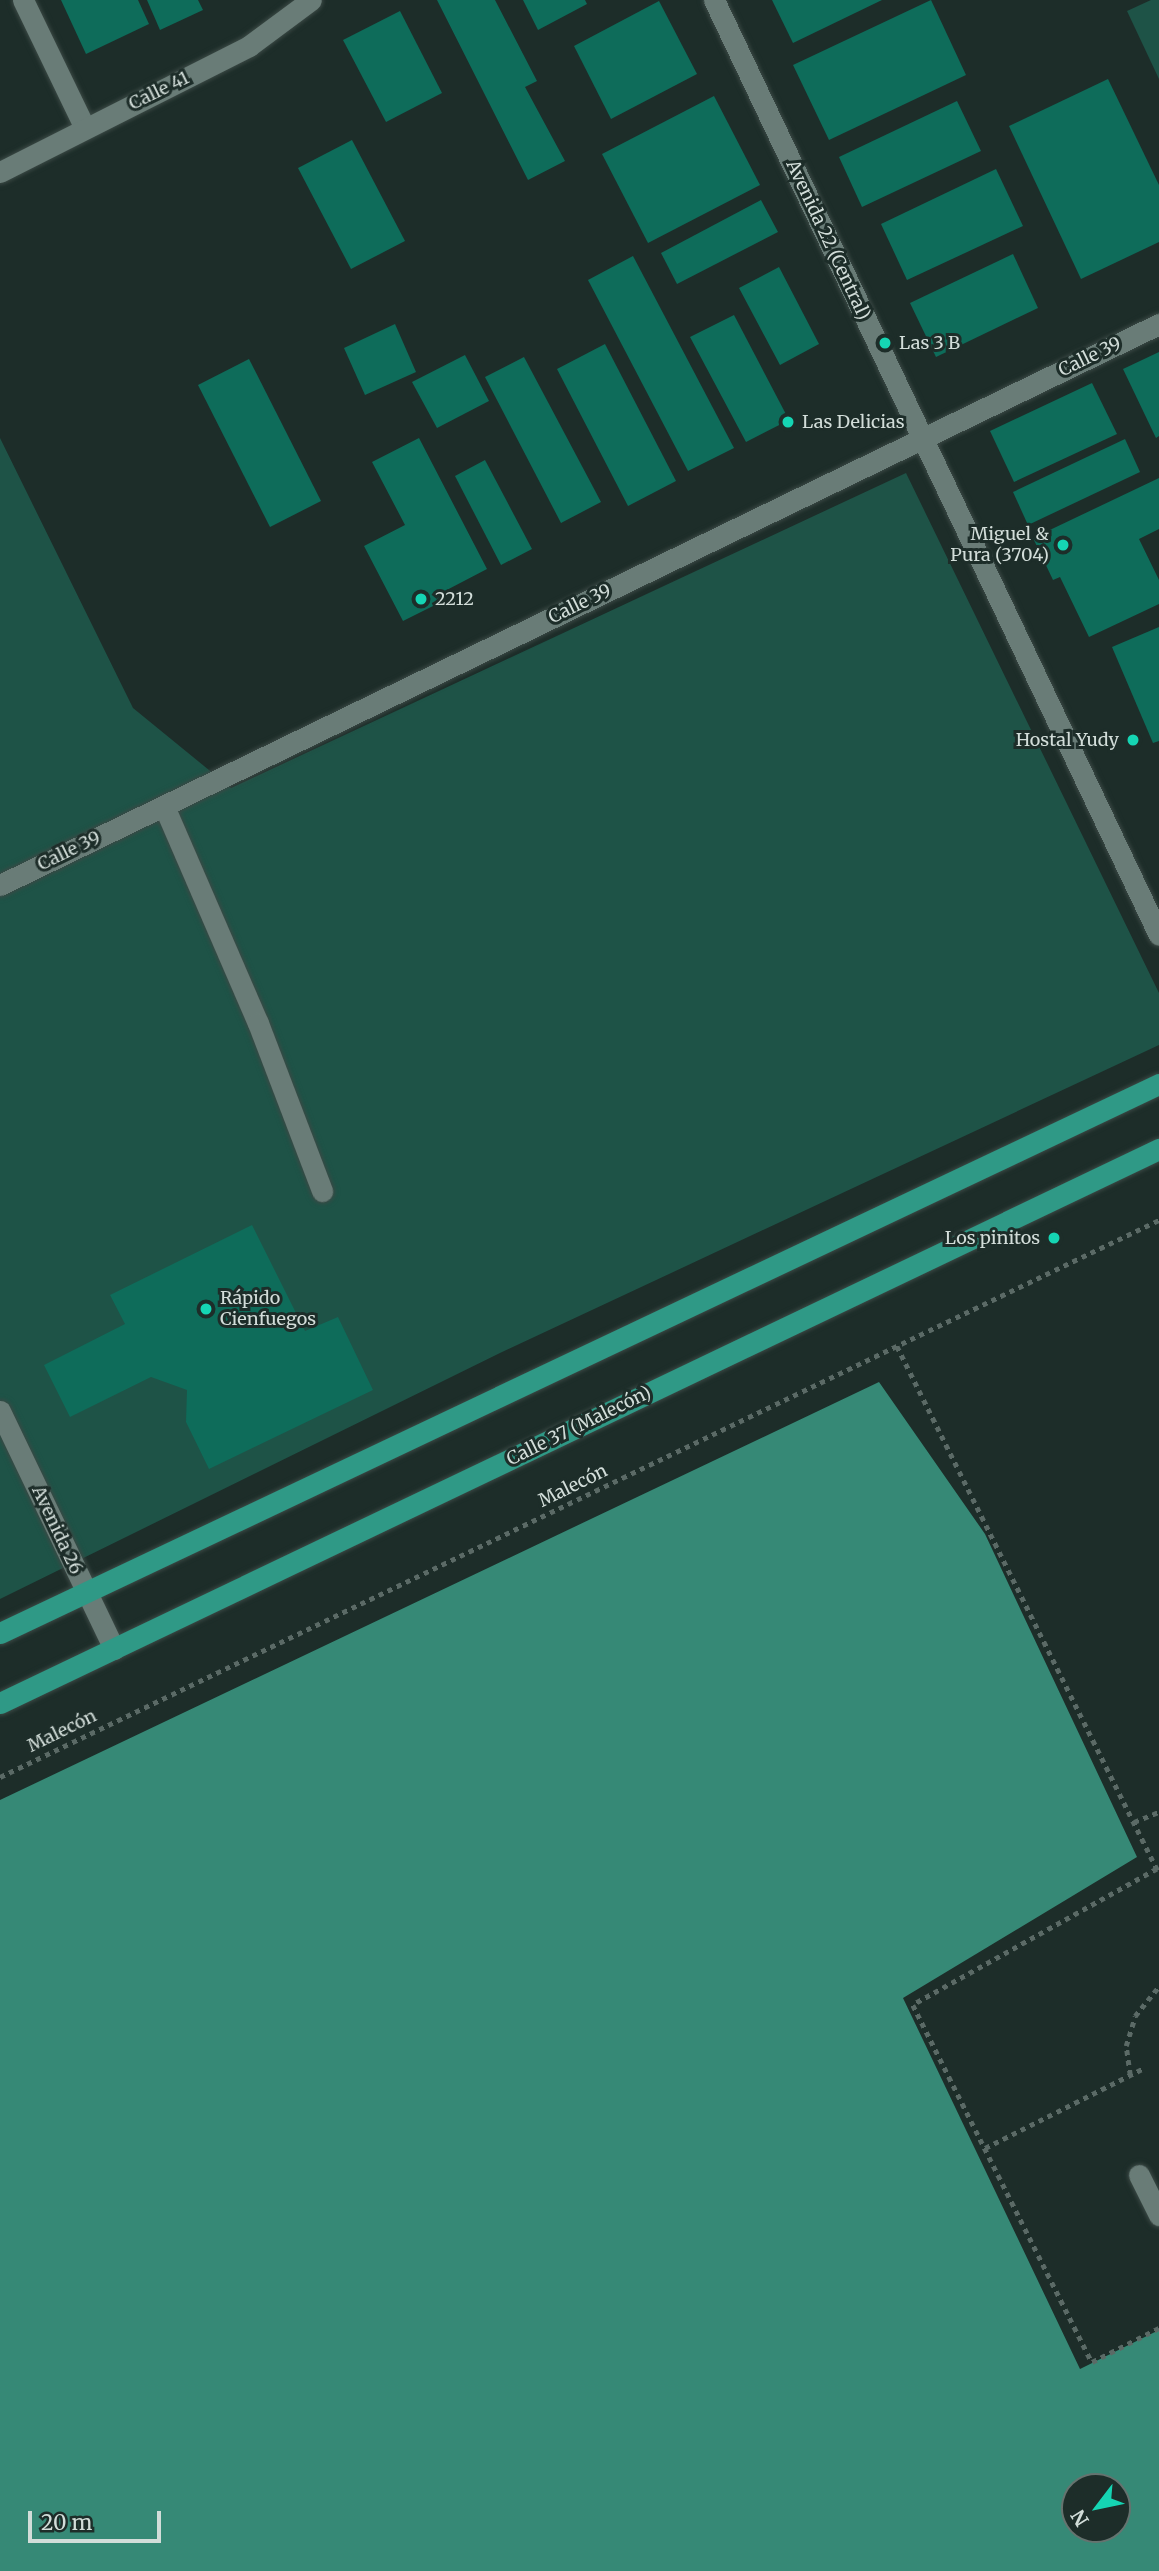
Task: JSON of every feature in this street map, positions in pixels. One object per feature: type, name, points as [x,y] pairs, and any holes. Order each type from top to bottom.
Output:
[{"type":"main road","points":[[0,1633],[1159,1084]]},
{"type":"main road","name":"Calle 37 (Malecón)","points":[[0,1703],[1159,1149]]},
{"type":"street","points":[[23,0],[85,128]]},
{"type":"street","name":"Calle 41","points":[[0,172],[249,46],[311,0]]},
{"type":"street","name":"Avenida 22 (Central)","points":[[714,0],[1159,935]]},
{"type":"street","name":"Calle 39","points":[[0,885],[1159,324]]},
{"type":"street","points":[[164,806],[258,1023],[322,1191]]},
{"type":"street","name":"Avenida 26","points":[[0,1411],[114,1649]]},
{"type":"street","points":[[1139,2175],[1159,2215]]},
{"type":"path","name":"Malecón","points":[[0,1777],[1159,1220]]},
{"type":"path","points":[[897,1346],[1158,1871],[914,2005],[1092,2362],[1159,2328]]},
{"type":"path","points":[[1134,1822],[1159,1812]]},
{"type":"path","points":[[1130,2075],[1126,2046],[1135,2016],[1159,1986]]},
{"type":"path","points":[[985,2148],[1144,2068]]},
{"type":"shaded area","points":[[1151,0],[1159,0],[1159,79],[1127,11]]},
{"type":"shaded area","points":[[0,438],[133,708],[231,788],[906,473],[1159,993],[1159,1045],[500,1353],[0,1599]]},
{"type":"shaded area","points":[[879,1382],[985,1534],[1137,1857],[903,1998],[1080,2369],[1159,2330],[1159,2571],[0,2571],[0,1800]]},
{"type":"building","points":[[61,0],[138,0],[149,24],[86,54]]},
{"type":"building","points":[[147,0],[198,0],[203,10],[160,30]]},
{"type":"building","points":[[437,0],[495,0],[537,81],[525,87],[565,161],[528,180]]},
{"type":"building","points":[[523,0],[585,0],[587,4],[538,30]]},
{"type":"building","points":[[772,0],[882,0],[793,43]]},
{"type":"building","points":[[931,0],[966,75],[829,140],[793,65]]},
{"type":"building","points":[[659,1],[697,74],[611,119],[574,46]]},
{"type":"building","points":[[400,11],[442,93],[386,122],[343,40]]},
{"type":"building","points":[[1108,79],[1159,185],[1159,242],[1081,279],[1009,126]]},
{"type":"building","points":[[714,96],[760,185],[648,243],[602,154]]},
{"type":"building","points":[[957,101],[981,151],[862,207],[839,157]]},
{"type":"building","points":[[352,140],[405,241],[351,269],[298,168]]},
{"type":"building","points":[[996,169],[1023,226],[907,280],[881,224]]},
{"type":"building","points":[[761,200],[778,232],[677,284],[661,253]]},
{"type":"building","points":[[1013,254],[1038,308],[936,357],[910,303]]},
{"type":"building","points":[[633,256],[734,448],[688,471],[588,280]]},
{"type":"building","points":[[779,267],[819,344],[780,365],[739,288]]},
{"type":"building","points":[[734,315],[789,420],[746,442],[690,337]]},
{"type":"building","points":[[395,324],[416,372],[365,395],[344,348]]},
{"type":"building","points":[[605,344],[676,481],[628,506],[557,369]]},
{"type":"building","points":[[1159,352],[1159,436],[1156,438],[1123,369]]},
{"type":"building","points":[[465,355],[489,401],[437,428],[412,382]]},
{"type":"building","points":[[524,357],[601,502],[561,523],[485,377]]},
{"type":"building","points":[[249,359],[321,501],[270,527],[198,385]]},
{"type":"building","points":[[1092,383],[1117,434],[1014,482],[990,431]]},
{"type":"building","points":[[419,438],[487,569],[441,593],[445,600],[403,621],[364,546],[405,525],[372,462]]},
{"type":"building","points":[[1125,439],[1140,472],[1028,525],[1013,492]]},
{"type":"building","points":[[485,460],[532,549],[501,565],[455,476]]},
{"type":"building","points":[[1159,478],[1159,529],[1139,539],[1159,580],[1159,604],[1089,637],[1060,577],[1053,580],[1033,538]]},
{"type":"building","points":[[1159,627],[1159,741],[1153,743],[1112,647]]},
{"type":"building","points":[[252,1225],[305,1331],[338,1317],[373,1390],[209,1469],[186,1422],[187,1390],[151,1377],[70,1417],[44,1365],[125,1324],[110,1295]]},
{"type":"place","name":"Las 3 B","points":[[885,343]]},
{"type":"place","name":"Las Delicias","points":[[788,422]]},
{"type":"place","name":"Miguel & Pura (3704)","points":[[1063,545]]},
{"type":"place","name":"2212","points":[[421,599]]},
{"type":"place","name":"Hostal Yudy","points":[[1133,740]]},
{"type":"place","name":"Los pinitos","points":[[1054,1238]]},
{"type":"place","name":"Rápido Cienfuegos","points":[[206,1309]]}]
